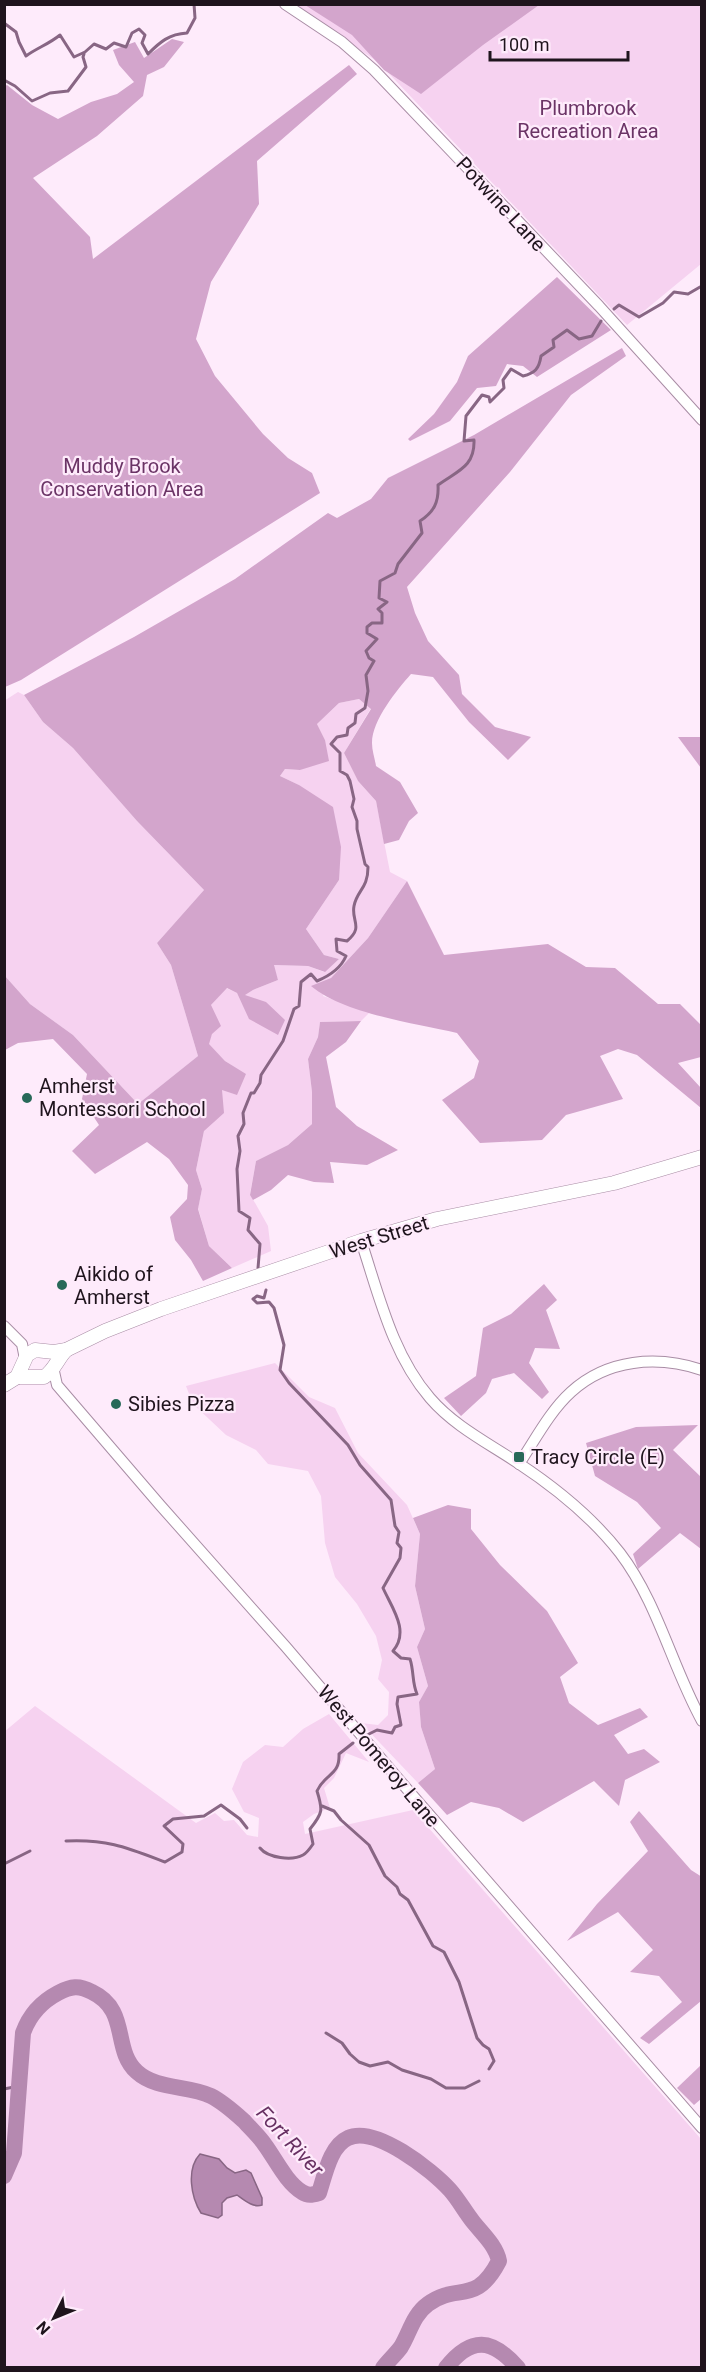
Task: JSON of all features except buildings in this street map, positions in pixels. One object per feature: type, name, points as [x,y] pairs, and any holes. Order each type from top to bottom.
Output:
[{"type":"main road","name":"West Street","points":[[37,1378],[48,1375],[57,1359],[66,1350],[105,1330],[361,1241],[437,1219],[614,1183],[702,1157]]},
{"type":"main road","name":"West Street","points":[[42,1350],[66,1350]]},
{"type":"main road","points":[[4,1385],[17,1377],[31,1352],[42,1350],[52,1358],[53,1367]]},
{"type":"main road","points":[[25,1361],[27,1373],[37,1378]]},
{"type":"main road","points":[[17,1377],[37,1378]]},
{"type":"street","name":"Potwine Lane","points":[[285,4],[342,42],[374,70],[599,306],[702,420]]},
{"type":"street","points":[[361,1241],[394,1340],[417,1382],[457,1424],[519,1464],[582,1511],[620,1554],[647,1597],[690,1699],[702,1721]]},
{"type":"street","points":[[4,1326],[22,1344],[42,1350]]},
{"type":"street","points":[[22,1344],[25,1361]]},
{"type":"street","points":[[519,1464],[561,1403],[571,1391],[591,1377],[613,1367],[636,1362],[671,1362],[702,1370]]},
{"type":"street","name":"West Pomeroy Lane","points":[[53,1367],[57,1385],[702,2128]]},
{"type":"street","name":"West Pomeroy Lane","points":[[37,1378],[57,1385]]},
{"type":"green space","name":"Plumbrook Recreation Area","points":[[293,5],[701,5],[701,264],[627,325],[378,62]]},
{"type":"green space","points":[[305,5],[539,5],[421,94],[384,70],[352,35]]},
{"type":"green space","name":"Muddy Brook Conservation Area","points":[[172,39],[184,42],[164,67],[147,75],[143,96],[97,136],[33,178],[90,237],[93,259],[349,65],[357,74],[257,161],[259,204],[211,282],[196,339],[215,376],[263,434],[288,458],[312,473],[320,493],[21,680],[5,687],[5,86],[7,85],[32,105],[58,119],[91,102],[117,94],[134,82],[119,65],[113,50],[135,42],[144,58]]},
{"type":"green space","points":[[557,277],[611,330],[537,377],[523,366],[507,364],[496,386],[477,388],[450,421],[410,441],[408,439],[434,414],[457,382],[468,356]]},
{"type":"green space","points":[[622,348],[626,356],[571,395],[510,472],[407,587],[415,613],[428,641],[459,675],[462,694],[495,727],[531,737],[508,760],[469,722],[433,677],[411,674],[381,715],[373,734],[372,746],[376,766],[400,782],[418,813],[409,821],[399,840],[384,844],[376,801],[358,781],[344,753],[371,709],[359,699],[339,703],[317,724],[325,740],[329,761],[300,770],[285,769],[280,776],[299,785],[333,807],[341,847],[339,880],[306,929],[324,955],[339,959],[325,972],[308,966],[274,965],[278,980],[245,995],[266,1002],[285,1020],[278,1035],[249,1019],[237,993],[227,988],[211,1005],[221,1026],[212,1034],[209,1044],[225,1061],[246,1074],[237,1095],[222,1090],[224,1113],[204,1131],[196,1170],[202,1189],[198,1209],[209,1246],[232,1268],[203,1281],[191,1260],[175,1240],[170,1217],[187,1199],[188,1185],[169,1159],[147,1142],[95,1174],[72,1151],[99,1125],[82,1099],[87,1074],[53,1039],[18,1043],[5,1050],[5,976],[30,1004],[73,1035],[138,1104],[198,1056],[171,965],[157,943],[204,890],[137,821],[73,748],[43,722],[24,695],[134,637],[235,579],[328,513],[337,518],[371,499],[388,478],[474,435]]},
{"type":"green space","points":[[18,692],[24,695],[43,722],[73,748],[137,821],[204,890],[157,943],[171,965],[198,1056],[138,1104],[73,1035],[30,1004],[5,976],[4,701]]},
{"type":"green space","points":[[359,699],[371,708],[344,753],[358,781],[376,801],[390,872],[407,881],[368,938],[331,978],[323,996],[370,1012],[361,1021],[320,1022],[318,1037],[308,1059],[312,1092],[312,1124],[288,1145],[256,1161],[250,1194],[268,1226],[271,1251],[232,1268],[209,1246],[198,1208],[202,1189],[196,1170],[204,1131],[221,1089],[246,1075],[225,1061],[208,1044],[212,1034],[211,1005],[226,988],[237,993],[250,1019],[244,995],[278,980],[273,965],[308,966],[324,972],[339,959],[324,955],[306,929],[339,880],[299,785],[280,776],[285,769],[300,770],[325,740],[317,724],[339,703]]},
{"type":"green space","points":[[678,737],[701,737],[701,768]]},
{"type":"green space","points":[[407,881],[444,955],[548,944],[586,967],[615,968],[658,1004],[680,1004],[701,1025],[701,1057],[678,1063],[701,1088],[701,1108],[637,1055],[618,1049],[600,1056],[623,1099],[566,1115],[542,1140],[480,1143],[442,1100],[474,1078],[479,1061],[457,1033],[361,1011],[325,996],[311,986],[331,978],[368,938]]},
{"type":"green space","points":[[361,1021],[346,1042],[326,1057],[336,1107],[357,1126],[398,1150],[367,1165],[330,1162],[334,1183],[314,1182],[288,1175],[271,1190],[253,1200],[250,1195],[256,1161],[288,1145],[312,1124],[312,1092],[308,1059],[318,1037],[320,1022]]},
{"type":"green space","points":[[544,1284],[557,1300],[546,1310],[560,1349],[535,1348],[529,1363],[549,1392],[542,1399],[514,1373],[492,1379],[486,1393],[461,1416],[444,1398],[476,1376],[483,1328],[511,1314]]},
{"type":"green space","points":[[275,1363],[309,1397],[335,1408],[358,1453],[407,1505],[420,1534],[415,1586],[425,1629],[417,1647],[428,1686],[419,1702],[421,1727],[435,1769],[418,1783],[361,1723],[378,1725],[388,1715],[389,1692],[378,1679],[382,1660],[376,1636],[357,1604],[335,1577],[325,1543],[321,1496],[308,1471],[268,1464],[256,1450],[226,1435],[193,1404],[186,1386]]},
{"type":"green space","points":[[698,1425],[673,1450],[701,1477],[701,1549],[680,1533],[638,1569],[633,1554],[661,1528],[637,1502],[595,1476],[586,1443],[636,1427]]},
{"type":"green space","points":[[448,1505],[471,1509],[471,1529],[500,1565],[547,1611],[578,1663],[560,1677],[569,1703],[598,1725],[640,1708],[648,1717],[614,1735],[628,1754],[644,1749],[660,1762],[625,1780],[619,1806],[594,1781],[523,1822],[499,1808],[471,1802],[447,1815],[418,1783],[435,1769],[421,1727],[419,1702],[428,1686],[417,1647],[425,1629],[415,1586],[420,1534],[413,1518]]},
{"type":"green space","points":[[35,1706],[196,1823],[215,1813],[224,1821],[234,1820],[247,1835],[258,1837],[259,1818],[244,1812],[232,1789],[243,1762],[265,1745],[283,1747],[303,1729],[329,1714],[369,1762],[346,1753],[334,1778],[324,1788],[330,1808],[314,1814],[303,1822],[305,1834],[413,1810],[701,2139],[701,2367],[5,2367],[4,1732]]},
{"type":"green space","points":[[639,1811],[691,1870],[702,1877],[701,2001],[649,2044],[640,2038],[682,2002],[659,1976],[630,1972],[653,1950],[618,1912],[567,1941],[597,1904],[648,1851],[630,1822]]},
{"type":"green space","points":[[701,2065],[701,2099],[694,2105],[677,2088]]},
{"type":"shaded area","points":[[200,2154],[219,2159],[235,2173],[246,2170],[251,2173],[262,2198],[262,2205],[252,2204],[237,2195],[227,2198],[222,2203],[222,2215],[218,2218],[201,2213],[192,2183],[193,2167]]},
{"type":"waterway","points":[[4,23],[16,32],[26,56],[60,35],[74,57],[85,52],[94,44],[106,49],[114,43],[126,47],[132,33],[139,29],[145,35],[142,43],[148,54],[165,39],[187,33],[195,18],[194,4]]},
{"type":"waterway","points":[[4,80],[15,86],[32,101],[50,93],[68,91],[86,67],[84,54]]},
{"type":"waterway","points":[[614,309],[619,305],[639,317],[663,303],[674,292],[688,294],[702,288]]},
{"type":"waterway","points":[[258,1268],[260,1244],[248,1230],[250,1218],[239,1211],[238,1136],[244,1124],[243,1113],[251,1093],[254,1093],[260,1083],[261,1075],[283,1041],[294,1009],[299,1006],[301,982],[311,974],[317,981],[338,968],[346,956],[337,951],[336,939],[347,941],[355,932],[354,906],[366,880],[368,867],[365,864],[352,807],[354,799],[350,781],[347,775],[340,771],[340,753],[331,744],[337,737],[347,735],[348,728],[355,723],[356,714],[365,708],[368,691],[366,675],[374,661],[369,658],[366,651],[377,639],[367,633],[367,627],[372,623],[382,623],[382,613],[378,609],[387,602],[379,598],[380,581],[395,573],[398,564],[422,533],[420,521],[435,506],[438,485],[458,472],[468,462],[474,449],[474,440],[464,441],[466,416],[482,395],[489,397],[490,402],[504,388],[503,380],[511,369],[523,376],[533,372],[538,367],[541,356],[554,347],[553,340],[567,330],[579,339],[592,336],[601,321]]},
{"type":"waterway","points":[[266,1290],[264,1298],[257,1296],[253,1299],[257,1303],[269,1302],[274,1308],[284,1345],[280,1370],[289,1383],[348,1445],[360,1465],[391,1500],[395,1526],[399,1532],[397,1543],[401,1548],[400,1558],[383,1588],[395,1611],[400,1628],[398,1643],[393,1651],[401,1658],[410,1659],[417,1694],[398,1697],[401,1725],[395,1727],[392,1733],[377,1730],[369,1734]]},
{"type":"waterway","points":[[260,1848],[274,1856],[287,1858],[298,1857],[307,1851],[313,1844],[310,1829],[321,1811],[317,1791],[335,1771],[339,1754],[353,1743]]},
{"type":"waterway","points":[[66,1841],[106,1843],[165,1862],[182,1852],[183,1844],[164,1826],[173,1819],[204,1816],[221,1805],[240,1819],[247,1828]]},
{"type":"waterway","points":[[322,1806],[334,1811],[369,1845],[385,1876],[408,1900],[433,1946],[444,1952],[459,1982],[477,2038],[489,2049],[494,2061],[489,2069]]},
{"type":"waterway","points":[[4,1864],[30,1851]]},
{"type":"waterway","name":"Fort River","points":[[4,2176],[14,2153],[23,2033],[36,2010],[52,1997],[71,1988],[79,1987],[92,1992],[112,2009],[125,2053],[129,2063],[137,2072],[154,2082],[193,2090],[211,2096],[224,2104],[258,2136],[286,2177],[304,2193],[310,2195],[319,2193],[332,2154],[342,2142],[359,2136],[387,2143],[417,2161],[442,2181],[453,2194],[492,2245],[499,2261],[482,2284],[474,2289],[448,2294],[423,2308],[415,2318],[401,2347],[383,2368]]},
{"type":"waterway","points":[[326,2033],[342,2043],[359,2062],[370,2066],[388,2062],[402,2070],[431,2079],[446,2088],[465,2088],[479,2081]]},
{"type":"waterway","points":[[4,2089],[19,2086]]},
{"type":"waterway","name":"Fort River","points":[[446,2368],[464,2350],[482,2345],[499,2351],[518,2368]]},
{"type":"place","name":"Amherst Montessori School","points":[[27,1098]]},
{"type":"place","name":"Aikido of Amherst","points":[[62,1285]]},
{"type":"place","name":"Sibies Pizza","points":[[116,1404]]},
{"type":"place","name":"Tracy Circle (E)","points":[[519,1457]]}]
